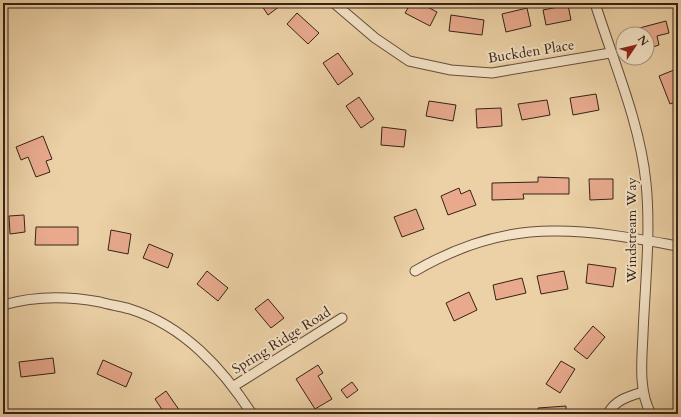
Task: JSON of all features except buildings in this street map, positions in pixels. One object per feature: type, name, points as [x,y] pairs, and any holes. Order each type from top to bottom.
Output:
[{"type":"street","name":"Buckden Place","points":[[334,3],[375,38],[409,61],[451,70],[492,73],[610,53]]},
{"type":"street","name":"Windstream Way","points":[[595,3],[632,117],[643,162],[647,202],[648,241],[644,317],[643,392],[651,414]]},
{"type":"street","points":[[415,271],[440,258],[469,246],[489,240],[527,233],[557,231],[648,241],[678,246]]},
{"type":"street","points":[[3,305],[36,298],[86,300],[130,309],[167,325],[183,336],[215,364],[234,386],[252,414]]},
{"type":"street","name":"Spring Ridge Road","points":[[234,386],[342,318]]},
{"type":"street","points":[[608,414],[614,405],[622,399],[643,392]]}]
